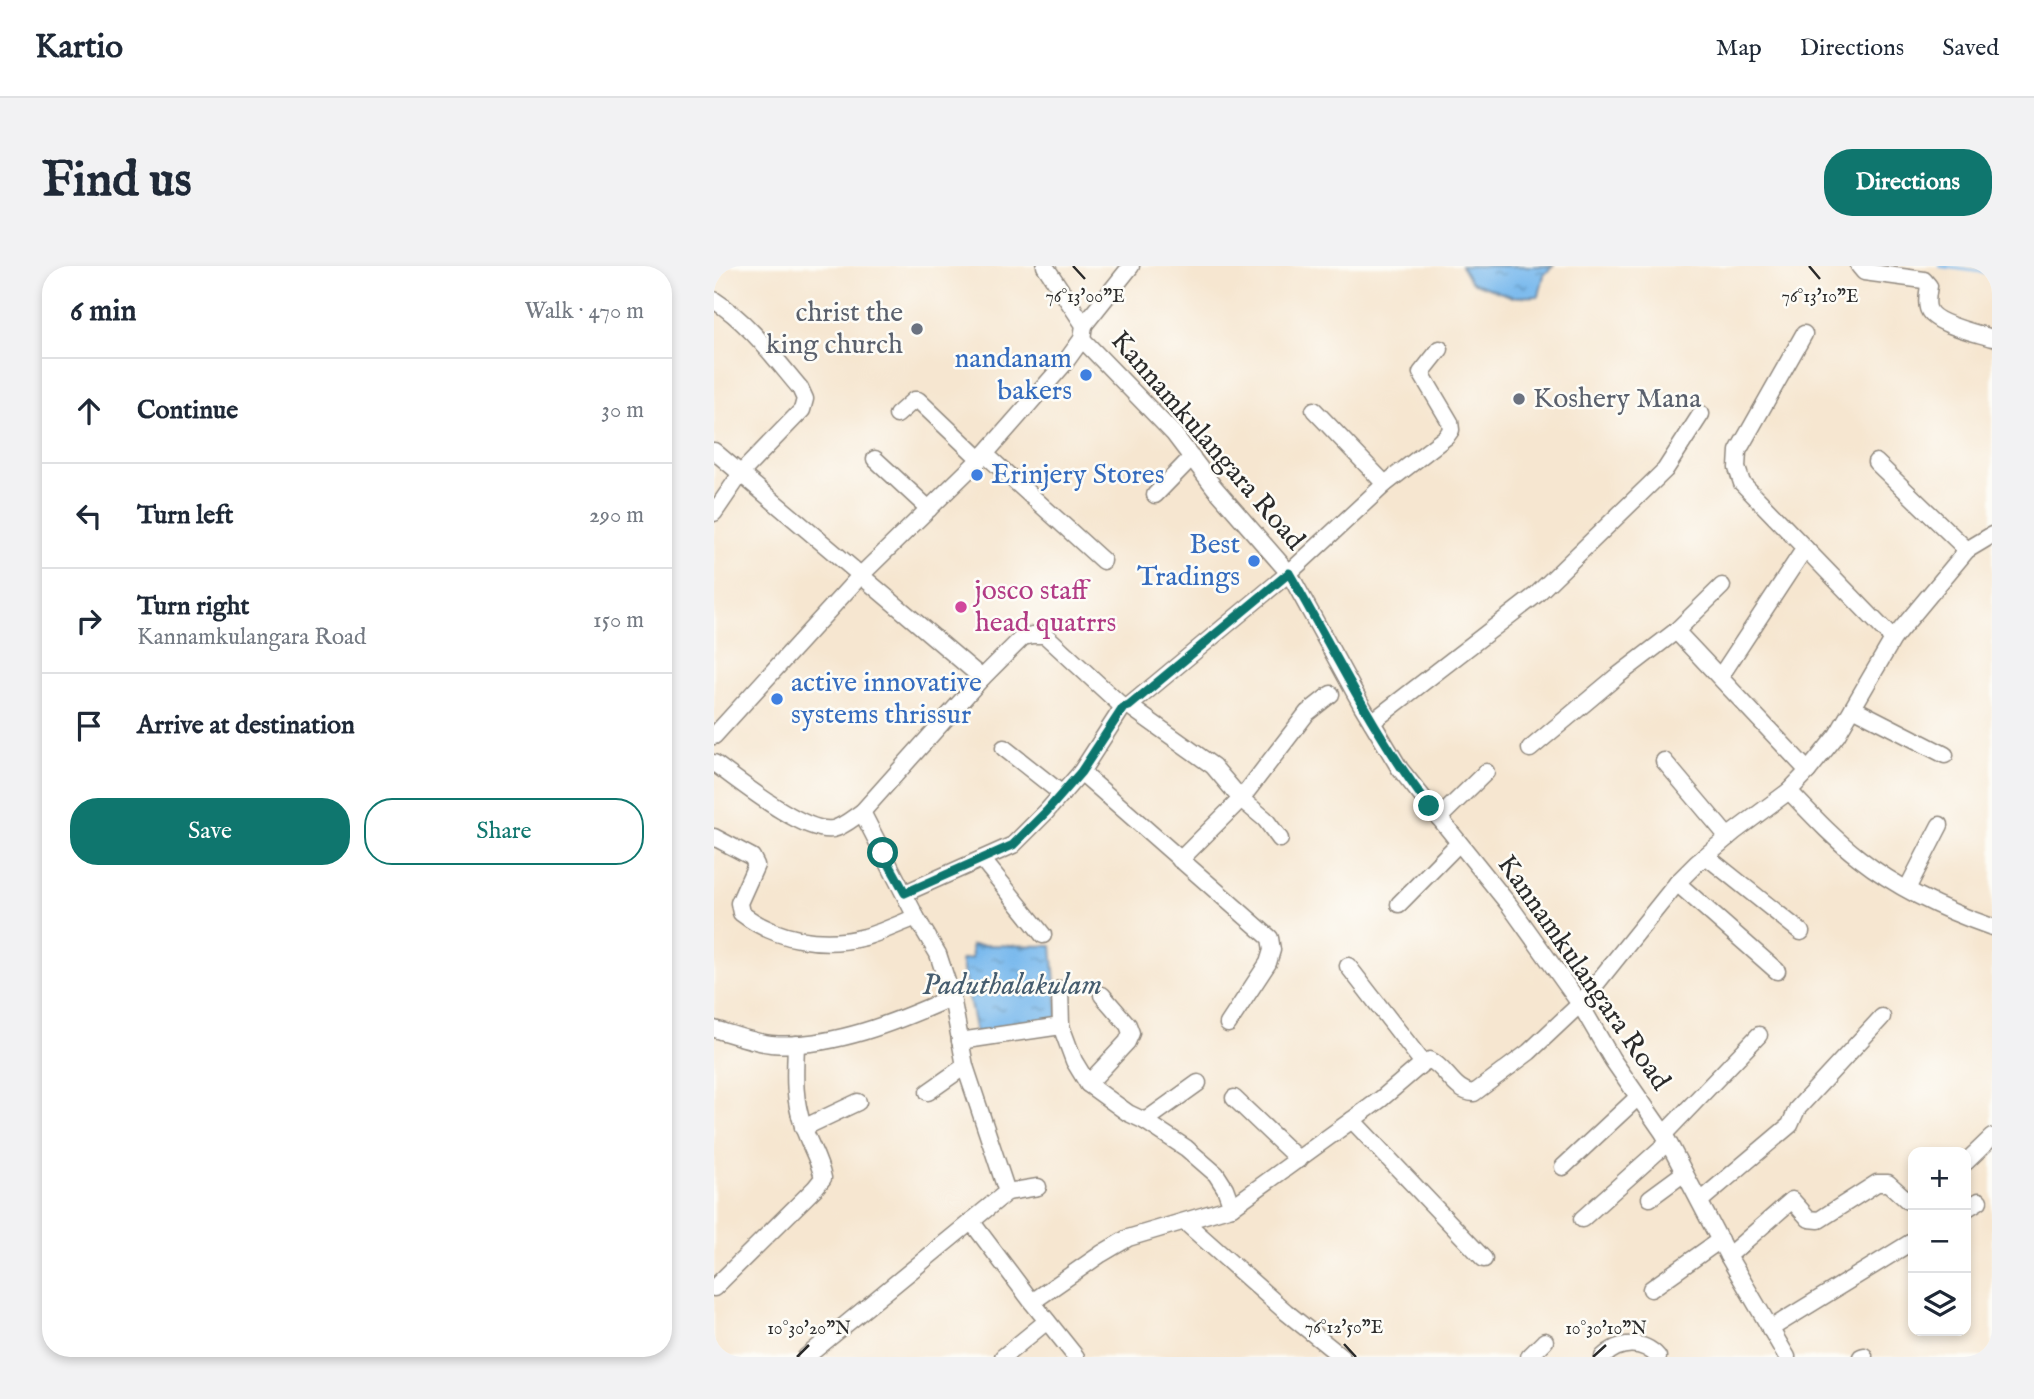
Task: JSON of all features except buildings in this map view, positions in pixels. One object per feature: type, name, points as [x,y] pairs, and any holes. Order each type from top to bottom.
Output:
[{"type":"street","name":"Kannamkulangara Road","points":[[1045,266],[1083,332],[1174,434],[1214,487],[1289,573],[1400,769],[1510,906],[1580,1004],[1637,1098],[1666,1138],[1728,1256],[1787,1357]]},
{"type":"street","points":[[714,736],[861,576],[982,457],[1064,364],[1083,332],[1131,266]]},
{"type":"street","points":[[1859,266],[1864,272],[1924,280],[1928,286],[1927,307],[1931,315],[1992,338]]},
{"type":"street","points":[[714,300],[735,314],[750,329],[800,388],[805,399],[802,410],[742,472],[714,513]]},
{"type":"street","points":[[1804,334],[1738,451],[1737,468],[1742,483],[1893,639]]},
{"type":"street","points":[[905,893],[1013,845],[1081,772],[1126,707],[1289,573],[1385,484],[1446,437],[1451,430],[1450,422],[1421,373],[1440,349]]},
{"type":"street","points":[[897,415],[914,400],[918,400],[1103,561]]},
{"type":"street","points":[[1314,410],[1385,484]]},
{"type":"street","points":[[1372,722],[1536,595],[1665,470],[1701,414]]},
{"type":"street","points":[[714,451],[982,678]]},
{"type":"street","points":[[1155,495],[1192,457]]},
{"type":"street","points":[[875,459],[929,509]]},
{"type":"street","points":[[1876,462],[1967,550]]},
{"type":"street","points":[[1032,1302],[1128,1238],[1232,1207],[1299,1160],[1423,1063],[1430,1060],[1436,1063],[1461,1090],[1474,1093],[1529,1052],[1580,1004],[1677,883],[1728,837],[1789,791],[1808,771],[1837,735],[1893,639],[1967,550],[1992,535]]},
{"type":"street","points":[[1720,677],[1805,548]]},
{"type":"street","points":[[1530,749],[1676,631],[1722,586]]},
{"type":"street","points":[[1676,631],[1808,771]]},
{"type":"street","points":[[714,762],[806,825],[825,830],[837,828],[862,812],[982,678],[1023,637],[1045,635],[1126,707],[1213,766],[1241,799],[1265,819],[1280,839]]},
{"type":"street","points":[[1180,860],[1241,799],[1307,713],[1331,694]]},
{"type":"street","points":[[1853,708],[1945,755]]},
{"type":"street","points":[[1004,748],[1062,794]]},
{"type":"street","points":[[1664,761],[1728,837]]},
{"type":"street","points":[[1081,772],[1270,938],[1272,950],[1268,963],[1228,1024]]},
{"type":"street","points":[[1439,818],[1486,772]]},
{"type":"street","points":[[1789,791],[1861,859],[1907,889],[1956,915],[1992,927]]},
{"type":"street","points":[[862,812],[938,954],[952,997],[965,1066],[1006,1192]]},
{"type":"street","points":[[1907,889],[1940,825]]},
{"type":"street","points":[[714,837],[752,857],[756,865],[738,902],[741,913],[751,921],[793,939],[823,942],[864,937],[916,917]]},
{"type":"street","points":[[1399,904],[1459,842]]},
{"type":"street","points":[[1706,856],[1801,932]]},
{"type":"street","points":[[982,859],[1043,935]]},
{"type":"street","points":[[1677,883],[1777,971]]},
{"type":"street","points":[[1348,966],[1423,1063]]},
{"type":"street","points":[[1060,989],[1061,1026],[1074,1061],[1088,1084],[1128,1113],[1186,1148],[1216,1174],[1232,1207]]},
{"type":"street","points":[[1088,1084],[1127,1042],[1131,1033],[1128,1025],[1102,995]]},
{"type":"street","points":[[714,1029],[770,1044],[796,1044],[867,1031],[952,997]]},
{"type":"street","points":[[1700,1201],[1790,1125],[1797,1109],[1882,1017]]},
{"type":"street","points":[[960,1041],[1061,1026]]},
{"type":"street","points":[[1582,1219],[1666,1138],[1759,1035]]},
{"type":"street","points":[[714,1288],[823,1178],[821,1167],[803,1128],[794,1094],[796,1044]]},
{"type":"street","points":[[928,1092],[965,1066]]},
{"type":"street","points":[[1145,1121],[1198,1083]]},
{"type":"street","points":[[1234,1098],[1299,1160]]},
{"type":"street","points":[[1563,1167],[1637,1098]]},
{"type":"street","points":[[803,1128],[858,1102]]},
{"type":"street","points":[[1352,1119],[1484,1259]]},
{"type":"street","points":[[1971,1157],[1992,1137]]},
{"type":"street","points":[[1650,1198],[1684,1172]]},
{"type":"street","points":[[1728,1256],[1792,1200],[1809,1219],[1819,1220],[1877,1183],[1888,1183],[1908,1201]]},
{"type":"street","points":[[806,1357],[1006,1192],[1038,1187]]},
{"type":"street","points":[[971,1221],[1076,1357]]},
{"type":"street","points":[[1185,1222],[1286,1312],[1342,1357]]},
{"type":"street","points":[[1651,1289],[1720,1240]]},
{"type":"street","points":[[1770,1329],[1908,1244]]},
{"type":"street","points":[[1003,1357],[1047,1321]]},
{"type":"street","points":[[1603,1357],[1623,1345],[1639,1344],[1653,1351],[1658,1357]]},
{"type":"water","points":[[1461,266],[1553,266],[1544,275],[1539,296],[1513,297],[1471,282]]},
{"type":"water","name":"Paduthalakulam","points":[[971,945],[1052,946],[1058,1021],[976,1033],[961,960],[972,958]]},
{"type":"waterway","points":[[1940,266],[1992,273]]},
{"type":"place","name":"christ the king church","points":[[917,329]]},
{"type":"place","name":"nandanam bakers","points":[[1086,375]]},
{"type":"place","name":"Koshery Mana","points":[[1519,399]]},
{"type":"place","name":"Erinjery Stores","points":[[977,475]]},
{"type":"place","name":"Best Tradings","points":[[1254,561]]},
{"type":"place","name":"josco staff head quatrrs","points":[[961,607]]},
{"type":"place","name":"active innovative systems thrissur","points":[[777,699]]},
{"type":"route","points":[[883,853],[905,893],[1013,845],[1081,772],[1123,708],[1129,706],[1289,573],[1400,769],[1429,806]]}]
